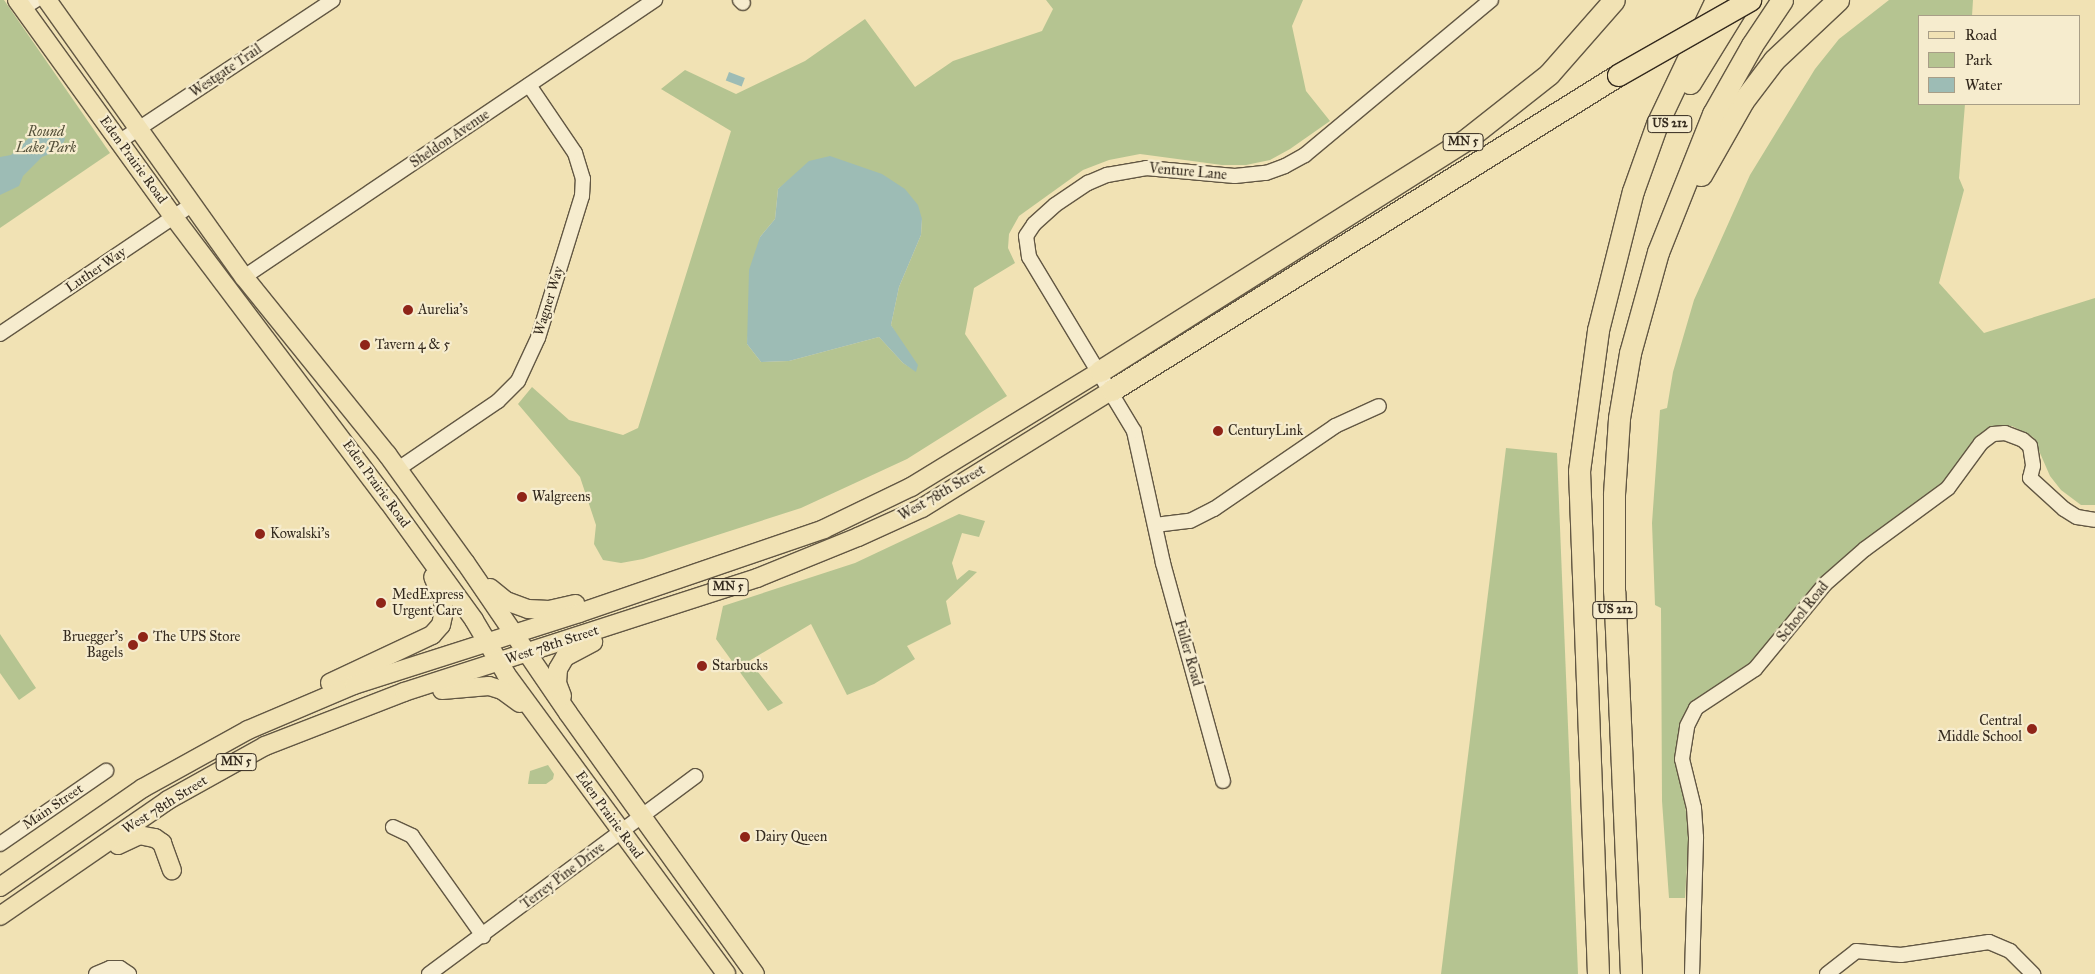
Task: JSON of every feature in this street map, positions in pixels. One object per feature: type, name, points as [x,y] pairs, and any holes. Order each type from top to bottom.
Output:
[{"type":"highway","name":"MN 5","points":[[1100,371],[1468,138],[1549,74],[1614,0]]},
{"type":"highway","points":[[1617,256],[1633,191],[1657,124],[1716,0]]},
{"type":"highway","name":"US 212","points":[[1598,974],[1579,471],[1598,330],[1617,256],[1648,172],[1701,62],[1741,0]]},
{"type":"highway","name":"MN 5","points":[[1112,390],[1618,75],[1750,0]]},
{"type":"highway","name":"US 212","points":[[1631,974],[1614,590],[1614,494],[1619,418],[1630,353],[1658,252],[1713,114],[1752,45],[1782,0]]},
{"type":"highway","points":[[1658,252],[1744,101],[1774,60],[1838,0]]},
{"type":"main road","name":"Eden Prairie Road","points":[[47,0],[244,277],[398,470],[475,575],[516,633],[568,713],[755,974]]},
{"type":"main road","name":"Eden Prairie Road","points":[[25,3],[173,216],[415,538],[542,723],[726,974]]},
{"type":"main road","name":"West 78th Street","points":[[0,887],[143,788],[194,758],[248,730],[354,685],[761,553],[824,529],[911,487],[1100,371]]},
{"type":"main road","name":"West 78th Street","points":[[0,916],[168,800],[265,746],[322,722],[766,574],[922,508],[1112,390]]},
{"type":"main road","points":[[194,758],[271,710],[432,635],[440,625],[443,599],[415,538]]},
{"type":"main road","points":[[475,575],[511,603],[528,609],[550,610],[678,571],[761,553]]},
{"type":"main road","points":[[568,713],[556,683],[558,669],[565,658],[575,649],[664,608]]},
{"type":"main road","points":[[168,800],[347,721],[426,694],[456,687],[489,686],[502,690],[542,723]]},
{"type":"main road","points":[[0,922],[130,837],[148,835],[162,843],[172,870]]},
{"type":"street","name":"Westgate Trail","points":[[120,141],[332,0]]},
{"type":"street","name":"Sheldon Avenue","points":[[244,277],[655,0]]},
{"type":"street","name":"Venture Lane","points":[[1112,390],[1029,257],[1026,236],[1034,224],[1088,182],[1126,170],[1163,169],[1235,176],[1266,173],[1286,166],[1305,155],[1491,0]]},
{"type":"street","name":"Wagner Way","points":[[398,470],[498,401],[518,381],[538,338],[582,196],[583,179],[575,153],[529,85]]},
{"type":"street","name":"Luther Way","points":[[0,334],[191,205]]},
{"type":"street","name":"Fuller Road","points":[[1112,390],[1134,430],[1155,525],[1223,780]]},
{"type":"street","points":[[1155,525],[1190,521],[1214,509],[1335,426],[1379,406]]},
{"type":"street","name":"School Road","points":[[1692,974],[1696,837],[1694,808],[1682,759],[1687,726],[1696,708],[1755,669],[1825,584],[1865,549],[1948,488],[1981,443],[1993,434],[2005,432],[2023,440],[2030,446],[2033,466],[2030,478],[2064,509],[2077,517],[2095,520]]},
{"type":"street","name":"Main Street","points":[[0,844],[106,771]]},
{"type":"street","name":"Terrey Pine Drive","points":[[429,974],[622,833],[696,776]]},
{"type":"street","points":[[393,827],[412,836],[483,936]]},
{"type":"street","points":[[1827,974],[1856,951],[1901,955],[1989,942],[2010,950],[2033,974]]},
{"type":"street","points":[[96,974],[101,970],[123,968]]},
{"type":"green space","name":"Round Lake Park","points":[[0,0],[4,0],[110,153],[0,228]]},
{"type":"green space","points":[[1046,0],[1303,0],[1292,26],[1306,91],[1330,121],[1290,149],[1270,160],[1246,165],[1222,165],[1140,154],[1109,160],[1083,170],[1019,216],[1009,234],[1008,248],[1015,263],[974,288],[965,334],[1007,396],[907,459],[801,508],[643,559],[621,563],[603,560],[594,544],[596,525],[580,477],[518,404],[532,387],[569,420],[623,435],[638,428],[731,131],[661,89],[685,70],[736,94],[805,61],[865,19],[915,87],[953,61],[1042,31],[1053,9]],"holes":[[[793,177],[922,219],[921,235],[899,287],[891,325],[916,371],[903,363],[879,337],[789,361],[761,362],[747,344],[760,237],[775,219],[778,189]]]},
{"type":"green space","points":[[1889,0],[1973,0],[1972,15],[1918,15],[1918,105],[1965,105],[1959,178],[1964,190],[1939,283],[1984,333],[2095,298],[2095,505],[2081,505],[2061,490],[2050,476],[2033,437],[2012,426],[1996,427],[1981,435],[1945,482],[1837,563],[1807,593],[1758,657],[1704,694],[1691,708],[1679,732],[1677,751],[1689,832],[1685,898],[1669,898],[1662,801],[1661,608],[1655,605],[1652,523],[1660,410],[1667,408],[1673,372],[1694,300],[1750,175],[1815,69],[1839,39]]},
{"type":"green space","points":[[1506,448],[1557,453],[1578,974],[1441,974]]},
{"type":"green space","points":[[959,514],[985,521],[979,537],[962,533],[952,563],[957,580],[969,570],[977,572],[946,601],[951,624],[907,646],[915,659],[874,684],[847,695],[811,624],[749,661],[783,703],[768,711],[716,639],[723,606],[855,563]]},
{"type":"green space","points":[[0,634],[36,688],[19,700],[0,673]]},
{"type":"green space","points":[[548,765],[554,774],[553,779],[546,784],[528,784],[530,771]]},
{"type":"water","points":[[729,72],[745,78],[742,86],[726,80]]},
{"type":"water","points":[[45,127],[60,127],[65,139],[61,149],[42,157],[23,176],[19,186],[0,195],[0,157],[11,155],[37,130]]},
{"type":"water","points":[[830,156],[882,174],[905,189],[918,205],[922,219],[921,235],[899,287],[891,325],[918,365],[916,372],[903,363],[879,337],[789,361],[761,362],[747,344],[749,270],[760,237],[775,219],[778,189],[809,161]]},
{"type":"place","name":"Aurelia's","points":[[408,310]]},
{"type":"place","name":"Tavern 4 & 5","points":[[365,345]]},
{"type":"place","name":"CenturyLink","points":[[1218,431]]},
{"type":"place","name":"Walgreens","points":[[522,497]]},
{"type":"place","name":"Kowalski's","points":[[260,534]]},
{"type":"place","name":"MedExpress Urgent Care","points":[[381,603]]},
{"type":"place","name":"The UPS Store","points":[[143,637]]},
{"type":"place","name":"Bruegger's Bagels","points":[[133,645]]},
{"type":"place","name":"Starbucks","points":[[702,666]]},
{"type":"place","name":"Central Middle School","points":[[2032,729]]},
{"type":"place","name":"Dairy Queen","points":[[745,837]]}]
